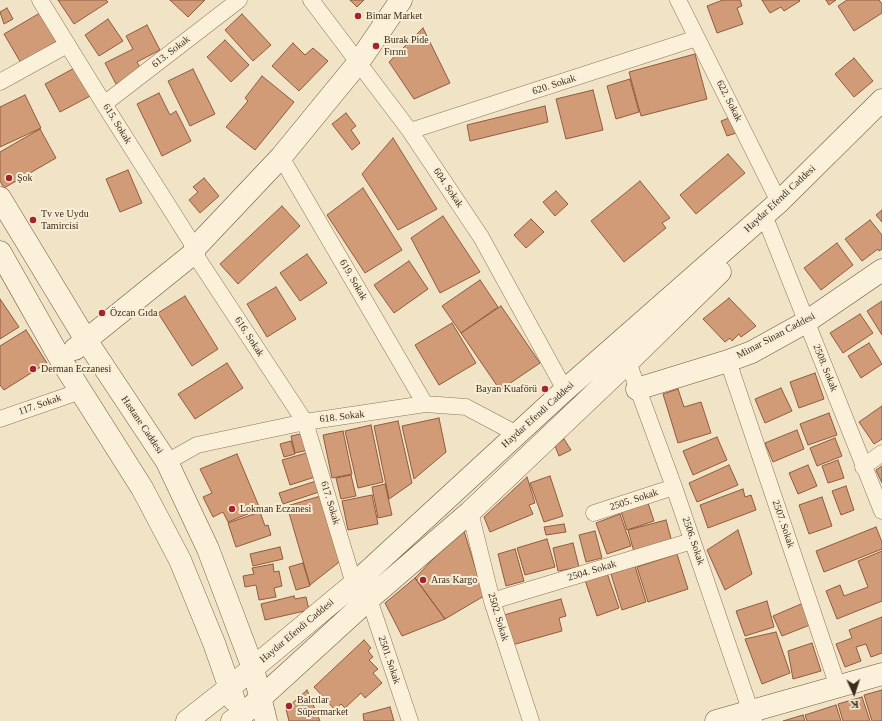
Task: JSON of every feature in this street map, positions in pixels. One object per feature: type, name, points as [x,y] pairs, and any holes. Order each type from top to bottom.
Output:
[{"type":"main road","points":[[61,360],[194,250],[281,157],[358,62],[401,0]]},
{"type":"main road","name":"Haydar Efendi Caddesi","points":[[239,719],[516,434],[779,202],[882,100]]},
{"type":"main road","name":"Haydar Efendi Caddesi","points":[[187,721],[253,668],[470,512],[628,362],[768,225],[882,118]]},
{"type":"main road","name":"Hastane Caddesi","points":[[0,198],[86,340],[167,462],[208,549],[253,668],[266,721]]},
{"type":"main road","points":[[0,252],[61,360],[142,488],[180,560],[214,643],[236,706],[239,719]]},
{"type":"main road","name":"Mimar Sinan Caddesi","points":[[637,389],[728,361],[752,352],[806,322],[882,270]]},
{"type":"main road","points":[[180,560],[208,549]]},
{"type":"main road","points":[[716,721],[752,716],[882,674]]},
{"type":"street","name":"615. Sokak","points":[[40,0],[194,250]]},
{"type":"street","name":"613. Sokak","points":[[104,104],[238,0]]},
{"type":"street","name":"604. Sokak","points":[[311,0],[410,131],[481,237],[565,390]]},
{"type":"street","name":"622. Sokak","points":[[678,0],[779,202]]},
{"type":"street","name":"620. Sokak","points":[[410,131],[697,38]]},
{"type":"street","points":[[0,82],[67,44]]},
{"type":"street","name":"619. Sokak","points":[[281,157],[425,404]]},
{"type":"street","name":"2508. Sokak","points":[[768,225],[882,511]]},
{"type":"street","name":"616. Sokak","points":[[194,250],[305,422]]},
{"type":"street","name":"2507. Sokak","points":[[728,361],[838,687]]},
{"type":"street","name":"2506. Sokak","points":[[628,362],[674,487],[752,716]]},
{"type":"street","name":"117. Sokak","points":[[0,419],[81,391]]},
{"type":"street","name":"618. Sokak","points":[[167,462],[197,445],[305,422],[425,404],[466,407],[516,434]]},
{"type":"street","name":"617. Sokak","points":[[305,422],[362,591]]},
{"type":"street","points":[[864,467],[882,453]]},
{"type":"street","name":"2505. Sokak","points":[[594,513],[674,487]]},
{"type":"street","name":"2502. Sokak","points":[[470,512],[492,601],[531,721]]},
{"type":"street","name":"2504. Sokak","points":[[492,601],[692,541]]},
{"type":"street","name":"2501. Sokak","points":[[362,591],[410,721]]},
{"type":"building","points":[[58,0],[106,0],[108,2],[74,24]]},
{"type":"building","points":[[170,0],[205,0],[188,17]]},
{"type":"building","points":[[350,0],[364,0],[357,7]]},
{"type":"building","points":[[723,0],[740,0],[742,6],[737,8],[743,24],[717,33],[707,6]]},
{"type":"building","points":[[762,0],[800,1],[784,11],[781,7],[770,13]]},
{"type":"building","points":[[826,0],[836,0],[829,5]]},
{"type":"building","points":[[847,0],[879,0],[882,4],[882,13],[854,31],[838,6]]},
{"type":"building","points":[[7,8],[13,19],[4,24],[0,12]]},
{"type":"building","points":[[45,10],[62,38],[21,63],[4,34]]},
{"type":"building","points":[[242,14],[271,45],[253,61],[225,30]]},
{"type":"building","points":[[108,19],[123,41],[99,56],[85,35]]},
{"type":"building","points":[[147,25],[160,50],[137,62],[142,71],[116,84],[105,63],[133,49],[126,36]]},
{"type":"building","points":[[423,28],[450,83],[414,99],[389,62]]},
{"type":"building","points":[[225,40],[249,65],[231,82],[207,57]]},
{"type":"building","points":[[293,43],[305,55],[313,48],[328,61],[299,91],[272,66]]},
{"type":"building","points":[[695,54],[707,99],[641,116],[629,72]]},
{"type":"building","points":[[854,58],[873,81],[854,97],[835,74]]},
{"type":"building","points":[[78,66],[94,94],[60,112],[45,84]]},
{"type":"building","points":[[193,69],[215,114],[190,126],[168,81]]},
{"type":"building","points":[[262,76],[294,102],[255,150],[226,127],[248,101],[245,98]]},
{"type":"building","points":[[630,79],[639,112],[616,119],[607,86]]},
{"type":"building","points":[[593,90],[603,130],[566,139],[556,99]]},
{"type":"building","points":[[159,93],[170,115],[176,111],[191,141],[162,156],[137,104]]},
{"type":"building","points":[[25,95],[41,128],[0,147],[0,107]]},
{"type":"building","points":[[545,106],[548,122],[470,141],[467,125]]},
{"type":"building","points":[[346,113],[356,126],[351,130],[360,143],[352,150],[332,124]]},
{"type":"building","points":[[729,118],[736,133],[727,136],[721,121]]},
{"type":"building","points":[[40,129],[56,158],[4,188],[0,181],[0,152]]},
{"type":"building","points":[[393,138],[437,209],[398,230],[362,174]]},
{"type":"building","points":[[728,154],[745,173],[696,214],[680,195]]},
{"type":"building","points":[[128,170],[142,203],[120,212],[106,179]]},
{"type":"building","points":[[204,178],[219,196],[200,213],[189,200],[198,192],[193,187]]},
{"type":"building","points":[[640,181],[670,218],[662,223],[666,228],[624,262],[591,221]]},
{"type":"building","points":[[363,188],[402,250],[365,273],[327,215]]},
{"type":"building","points":[[556,191],[568,204],[555,216],[543,202]]},
{"type":"building","points":[[282,206],[300,226],[238,284],[220,264]]},
{"type":"building","points":[[882,210],[882,222],[876,215]]},
{"type":"building","points":[[443,216],[480,272],[440,293],[411,238]]},
{"type":"building","points":[[531,219],[544,232],[526,248],[514,235]]},
{"type":"building","points":[[870,220],[882,235],[882,249],[879,251],[878,249],[862,261],[845,239]]},
{"type":"building","points":[[837,243],[853,265],[821,290],[804,268]]},
{"type":"building","points":[[307,254],[327,283],[300,301],[280,273]]},
{"type":"building","points":[[409,261],[428,289],[394,313],[374,285]]},
{"type":"building","points":[[480,280],[498,307],[461,333],[442,306]]},
{"type":"building","points":[[276,287],[296,319],[267,337],[247,304]]},
{"type":"building","points":[[185,296],[218,349],[192,366],[158,313]]},
{"type":"building","points":[[729,298],[756,326],[741,337],[739,334],[732,341],[730,338],[725,342],[703,319]]},
{"type":"building","points":[[0,299],[19,327],[0,339]]},
{"type":"building","points":[[882,301],[882,335],[867,311]]},
{"type":"building","points":[[501,306],[540,363],[500,390],[461,333]]},
{"type":"building","points":[[860,314],[873,333],[843,353],[830,333]]},
{"type":"building","points":[[452,323],[476,363],[439,385],[415,345]]},
{"type":"building","points":[[26,330],[47,363],[4,390],[0,385],[0,346]]},
{"type":"building","points":[[869,343],[882,364],[861,378],[848,356]]},
{"type":"building","points":[[227,363],[243,388],[195,419],[178,394]]},
{"type":"building","points":[[815,373],[824,399],[799,408],[790,382]]},
{"type":"building","points":[[781,388],[792,411],[765,423],[755,399]]},
{"type":"building","points":[[678,389],[684,407],[701,402],[711,433],[678,443],[663,394]]},
{"type":"building","points":[[882,406],[882,439],[874,444],[859,422]]},
{"type":"building","points":[[829,413],[837,435],[808,445],[800,424]]},
{"type":"building","points":[[439,418],[446,452],[414,479],[402,426]]},
{"type":"building","points":[[398,421],[412,483],[389,499],[374,426]]},
{"type":"building","points":[[371,425],[383,482],[358,488],[345,431]]},
{"type":"building","points":[[797,430],[804,449],[773,462],[765,443]]},
{"type":"building","points":[[343,431],[352,474],[332,478],[323,435]]},
{"type":"building","points":[[305,433],[309,450],[295,453],[291,436]]},
{"type":"building","points":[[717,437],[727,460],[693,475],[683,451]]},
{"type":"building","points":[[835,438],[842,456],[817,466],[810,448]]},
{"type":"building","points":[[564,439],[571,450],[559,456],[555,446]]},
{"type":"building","points":[[291,441],[295,454],[284,457],[280,444]]},
{"type":"building","points":[[310,452],[318,476],[290,485],[282,460]]},
{"type":"building","points":[[237,454],[260,509],[228,522],[223,512],[213,517],[203,497],[212,493],[200,469]]},
{"type":"building","points":[[838,460],[844,478],[828,483],[822,466]]},
{"type":"building","points":[[729,465],[738,485],[697,502],[689,483]]},
{"type":"building","points":[[808,465],[817,486],[798,494],[789,473]]},
{"type":"building","points":[[882,466],[882,483],[876,470]]},
{"type":"building","points":[[351,475],[356,496],[341,499],[336,478]]},
{"type":"building","points":[[550,476],[563,516],[544,522],[530,483]]},
{"type":"building","points":[[527,477],[535,503],[529,505],[533,514],[490,532],[484,517]]},
{"type":"building","points":[[316,481],[319,492],[283,504],[279,493]]},
{"type":"building","points":[[385,484],[392,515],[378,518],[372,487]]},
{"type":"building","points":[[846,486],[854,510],[841,515],[832,491]]},
{"type":"building","points":[[743,489],[745,497],[751,495],[756,510],[708,528],[700,505]]},
{"type":"building","points":[[324,495],[343,559],[310,585],[287,506]]},
{"type":"building","points":[[372,495],[378,524],[348,530],[342,501]]},
{"type":"building","points":[[822,497],[832,526],[809,534],[799,505]]},
{"type":"building","points":[[647,500],[654,521],[627,530],[620,508]]},
{"type":"building","points":[[260,512],[265,526],[268,525],[271,535],[236,547],[228,523]]},
{"type":"building","points":[[620,514],[631,546],[607,554],[596,523]]},
{"type":"building","points":[[666,520],[672,542],[634,552],[628,530]]},
{"type":"building","points":[[564,524],[566,532],[546,535],[544,527]]},
{"type":"building","points":[[876,527],[882,542],[882,549],[824,572],[816,551]]},
{"type":"building","points":[[463,528],[484,596],[445,619],[415,578]]},
{"type":"building","points":[[738,530],[752,574],[725,590],[707,550]]},
{"type":"building","points":[[595,531],[602,558],[586,562],[579,535]]},
{"type":"building","points":[[547,539],[555,567],[525,575],[517,548]]},
{"type":"building","points":[[573,543],[579,567],[558,571],[553,548]]},
{"type":"building","points":[[280,547],[283,559],[253,566],[250,554]]},
{"type":"building","points":[[515,549],[524,581],[506,586],[498,554]]},
{"type":"building","points":[[882,551],[882,601],[837,619],[826,591],[840,585],[844,596],[868,587],[858,561]]},
{"type":"building","points":[[677,554],[688,589],[648,602],[637,567]]},
{"type":"building","points":[[303,563],[310,586],[296,590],[289,567]]},
{"type":"building","points":[[273,564],[274,572],[279,571],[282,586],[274,588],[276,597],[259,600],[256,585],[245,587],[243,576],[254,574],[252,568]]},
{"type":"building","points":[[635,566],[646,602],[622,610],[611,574]]},
{"type":"building","points":[[607,573],[619,608],[597,616],[585,580]]},
{"type":"building","points":[[415,578],[445,619],[402,636],[385,603]]},
{"type":"building","points":[[294,596],[295,599],[306,597],[309,610],[265,620],[261,604]]},
{"type":"building","points":[[561,599],[566,616],[559,618],[562,631],[512,645],[504,615]]},
{"type":"building","points":[[767,601],[774,627],[745,636],[736,611]]},
{"type":"building","points":[[808,601],[815,623],[782,636],[773,616]]},
{"type":"building","points":[[882,617],[882,653],[871,657],[866,644],[856,647],[861,661],[845,667],[836,644],[852,638],[849,630]]},
{"type":"building","points":[[776,632],[790,673],[762,684],[745,639]]},
{"type":"building","points":[[364,640],[371,648],[368,651],[373,657],[369,660],[378,669],[373,673],[382,683],[365,698],[361,693],[345,708],[341,704],[335,710],[314,687]]},
{"type":"building","points":[[812,643],[821,671],[793,679],[788,651]]},
{"type":"building","points":[[307,690],[320,721],[289,721],[286,709]]},
{"type":"building","points":[[882,690],[882,721],[872,721],[864,695]]},
{"type":"building","points":[[862,697],[870,721],[843,721],[838,704]]},
{"type":"building","points":[[836,705],[841,721],[807,721],[805,715]]},
{"type":"building","points":[[390,707],[394,721],[364,721],[363,714]]},
{"type":"building","points":[[803,715],[805,721],[783,721]]},
{"type":"place","name":"Bimar Market","points":[[358,16]]},
{"type":"place","name":"Burak Pide Fırını","points":[[376,46]]},
{"type":"place","name":"Şok","points":[[9,178]]},
{"type":"place","name":"Tv ve Uydu Tamircisi","points":[[33,220]]},
{"type":"place","name":"Özcan Gıda","points":[[102,313]]},
{"type":"place","name":"Derman Eczanesi","points":[[33,369]]},
{"type":"place","name":"Bayan Kuaförü","points":[[545,389]]},
{"type":"place","name":"Lokman Eczanesi","points":[[232,509]]},
{"type":"place","name":"Aras Kargo","points":[[423,580]]},
{"type":"place","name":"Balcılar Süpermarket","points":[[289,706]]}]
